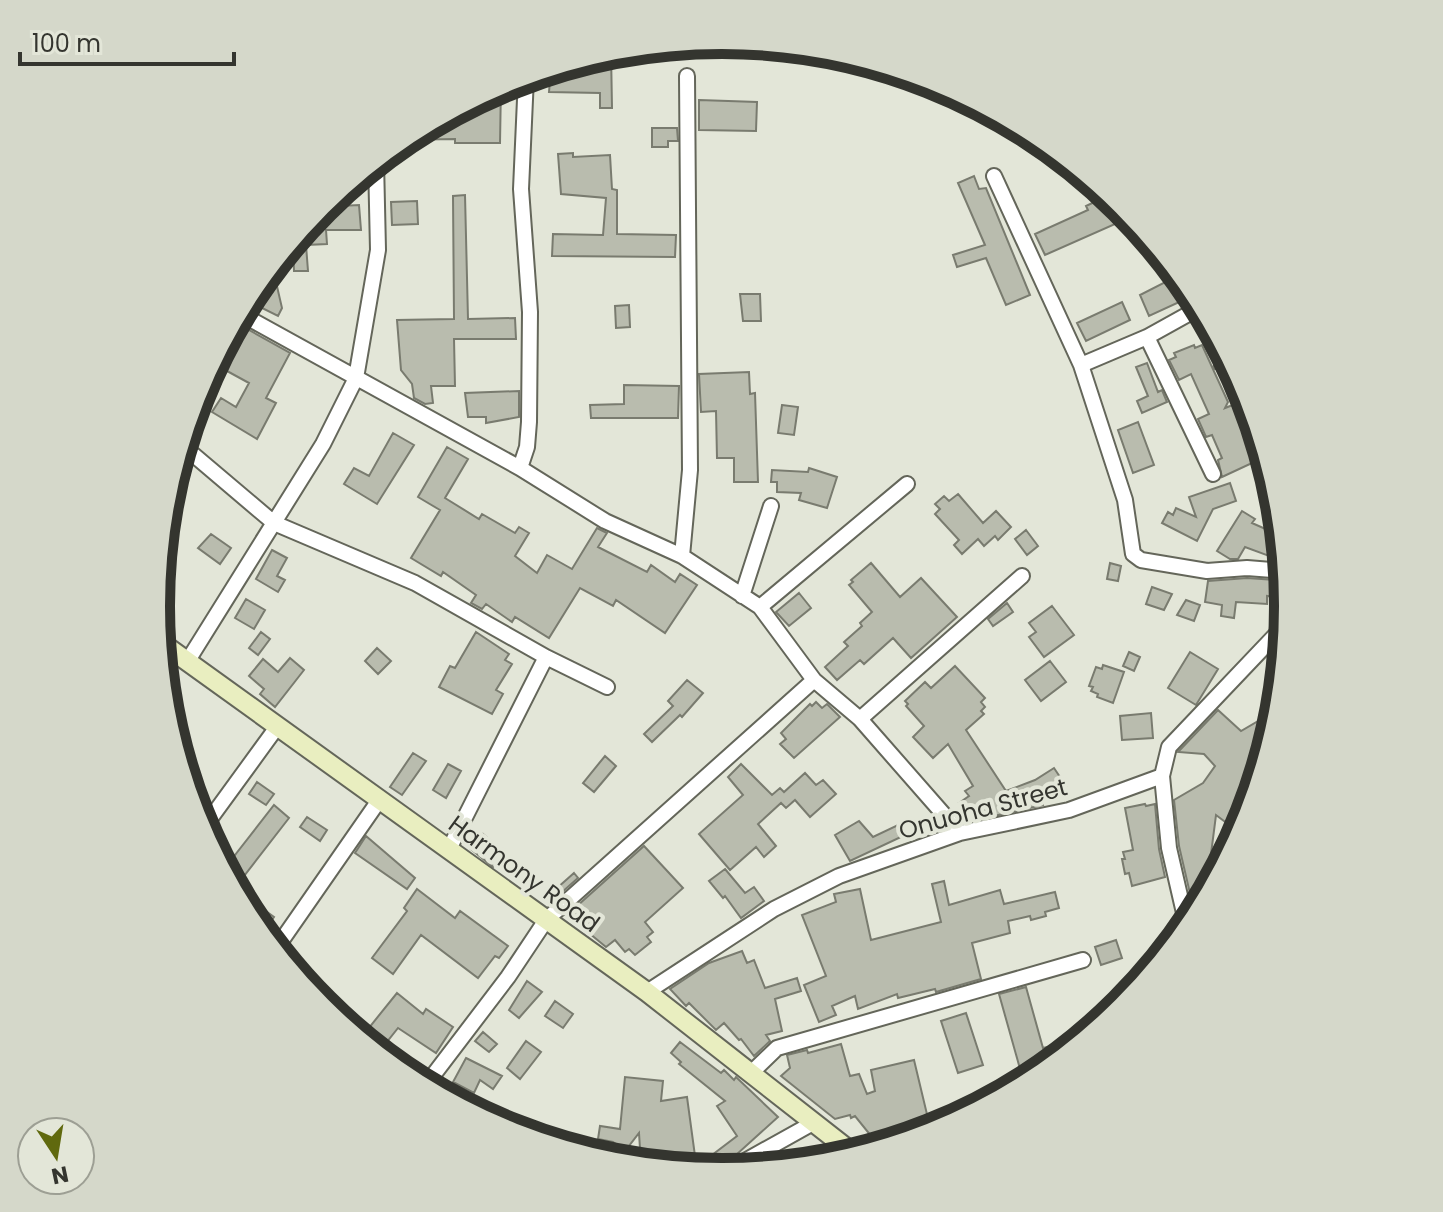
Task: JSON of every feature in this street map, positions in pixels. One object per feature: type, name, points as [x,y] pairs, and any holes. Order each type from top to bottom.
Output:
[{"type":"main road","name":"Harmony Road","points":[[172,651],[647,992],[841,1144]]},
{"type":"street","points":[[682,556],[690,470],[687,76]]},
{"type":"street","points":[[520,468],[527,447],[529,422],[530,312],[521,189],[525,90]]},
{"type":"street","points":[[187,662],[323,444],[356,378],[378,250],[376,175]]},
{"type":"street","points":[[994,176],[1081,365],[1125,500],[1133,554],[1141,560],[1207,571],[1247,568],[1272,570]]},
{"type":"street","points":[[1081,365],[1147,337],[1189,313]]},
{"type":"street","points":[[250,319],[520,468],[605,521],[682,556],[760,607],[814,680],[860,719],[960,833]]},
{"type":"street","points":[[1147,337],[1213,474]]},
{"type":"street","points":[[191,453],[274,523],[415,583],[546,657],[607,687]]},
{"type":"street","points":[[760,607],[907,484]]},
{"type":"street","points":[[742,596],[771,506]]},
{"type":"street","points":[[860,719],[1022,576]]},
{"type":"street","points":[[1183,908],[1169,848],[1162,776],[1169,747],[1272,638]]},
{"type":"street","points":[[449,849],[546,657]]},
{"type":"street","points":[[433,1076],[508,977],[546,920],[814,680]]},
{"type":"street","points":[[212,817],[277,727]]},
{"type":"street","name":"Onuoha Street","points":[[647,992],[787,902],[839,876],[960,833],[1069,810],[1162,776]]},
{"type":"street","points":[[282,940],[380,799]]},
{"type":"street","points":[[751,1073],[777,1048],[1083,960]]},
{"type":"street","points":[[752,1157],[813,1123]]},
{"type":"building","points":[[611,66],[612,108],[600,108],[600,93],[549,92],[550,81]]},
{"type":"building","points":[[501,100],[500,143],[427,140]]},
{"type":"building","points":[[699,100],[757,102],[756,131],[699,130]]},
{"type":"building","points":[[652,128],[677,128],[678,141],[668,141],[668,147],[652,147]]},
{"type":"building","points":[[573,153],[573,157],[610,155],[612,189],[617,190],[617,234],[676,235],[675,257],[552,256],[553,234],[603,235],[606,198],[561,194],[558,154]]},
{"type":"building","points":[[974,176],[979,189],[986,188],[1030,295],[1006,305],[986,258],[957,267],[953,255],[985,245],[958,183]]},
{"type":"building","points":[[465,195],[468,319],[515,318],[516,339],[454,339],[455,386],[431,386],[433,403],[425,404],[414,398],[412,384],[401,370],[397,320],[454,319],[453,196]]},
{"type":"building","points":[[417,201],[418,224],[392,225],[391,202]]},
{"type":"building","points":[[1096,201],[1118,223],[1045,255],[1035,234],[1088,210],[1086,206]]},
{"type":"building","points":[[359,205],[361,230],[326,230],[327,244],[306,245],[308,271],[294,271],[294,258],[342,206]]},
{"type":"building","points":[[1167,281],[1181,301],[1149,316],[1140,295]]},
{"type":"building","points":[[275,282],[282,308],[278,316],[259,305]]},
{"type":"building","points":[[740,294],[760,294],[761,321],[743,321]]},
{"type":"building","points":[[1122,302],[1130,320],[1086,341],[1077,323]]},
{"type":"building","points":[[629,305],[630,327],[616,328],[615,306]]},
{"type":"building","points":[[245,328],[290,353],[266,398],[276,403],[257,439],[212,412],[221,398],[236,407],[249,383],[223,369]]},
{"type":"building","points":[[1202,345],[1228,402],[1225,408],[1235,404],[1255,462],[1222,477],[1218,460],[1222,458],[1212,435],[1206,437],[1198,419],[1209,414],[1191,374],[1179,380],[1169,360],[1176,357],[1174,353]]},
{"type":"building","points":[[1147,363],[1158,392],[1162,390],[1167,402],[1142,413],[1137,401],[1148,396],[1136,367]]},
{"type":"building","points":[[749,372],[750,394],[755,393],[758,482],[734,482],[734,458],[717,458],[716,411],[701,412],[699,374]]},
{"type":"building","points":[[624,385],[679,386],[678,418],[591,418],[590,405],[624,404]]},
{"type":"building","points":[[519,391],[519,417],[486,423],[486,417],[468,417],[465,393]]},
{"type":"building","points":[[782,405],[798,407],[794,435],[778,433]]},
{"type":"building","points":[[1138,422],[1154,465],[1133,473],[1118,430]]},
{"type":"building","points":[[393,433],[414,445],[377,504],[344,484],[354,468],[369,476]]},
{"type":"building","points":[[447,447],[468,459],[445,498],[479,519],[482,514],[515,533],[519,527],[529,533],[515,556],[537,573],[547,555],[572,569],[597,528],[607,533],[598,547],[647,572],[651,565],[675,582],[680,574],[697,585],[665,633],[616,600],[613,606],[580,588],[549,638],[515,617],[512,622],[486,604],[482,609],[471,603],[476,595],[443,572],[441,576],[411,558],[440,510],[418,497]]},
{"type":"building","points":[[809,468],[837,477],[827,508],[799,500],[801,493],[777,492],[777,482],[771,482],[772,470],[808,472]]},
{"type":"building","points":[[1230,483],[1236,501],[1213,509],[1197,541],[1162,523],[1168,512],[1173,515],[1176,508],[1196,517],[1189,497]]},
{"type":"building","points":[[958,494],[983,523],[996,511],[1011,527],[998,540],[995,536],[984,546],[978,539],[962,554],[954,545],[959,540],[935,514],[940,509],[935,504],[944,496],[949,501]]},
{"type":"building","points":[[1242,511],[1255,519],[1252,523],[1268,530],[1271,557],[1245,547],[1238,559],[1230,559],[1217,551]]},
{"type":"building","points":[[1026,530],[1038,546],[1027,555],[1015,539]]},
{"type":"building","points":[[211,534],[231,548],[220,564],[198,548]]},
{"type":"building","points":[[272,550],[287,558],[277,576],[285,580],[278,592],[256,579]]},
{"type":"building","points":[[871,563],[900,597],[921,578],[957,617],[911,658],[893,638],[864,664],[860,660],[837,680],[825,667],[848,646],[844,642],[872,612],[849,585]]},
{"type":"building","points":[[1110,563],[1121,566],[1118,581],[1107,579]]},
{"type":"building","points":[[1273,580],[1273,597],[1267,596],[1267,604],[1236,602],[1234,618],[1221,616],[1222,605],[1205,602],[1208,581]]},
{"type":"building","points":[[1152,587],[1172,594],[1164,610],[1146,604]]},
{"type":"building","points":[[799,593],[811,608],[789,626],[776,612]]},
{"type":"building","points":[[246,599],[265,610],[254,629],[235,618]]},
{"type":"building","points":[[1186,600],[1200,605],[1194,621],[1177,615]]},
{"type":"building","points":[[1007,603],[1013,612],[993,626],[988,619]]},
{"type":"building","points":[[1052,606],[1074,635],[1044,657],[1029,637],[1036,632],[1029,623]]},
{"type":"building","points":[[261,632],[270,639],[258,655],[249,648]]},
{"type":"building","points":[[476,632],[509,654],[505,660],[512,664],[496,690],[503,694],[492,714],[439,687],[450,666],[455,668]]},
{"type":"building","points":[[377,648],[391,661],[378,674],[365,661]]},
{"type":"building","points":[[1129,652],[1140,657],[1134,671],[1123,666]]},
{"type":"building","points":[[1190,652],[1218,669],[1196,705],[1168,688]]},
{"type":"building","points":[[290,658],[304,670],[275,707],[260,694],[264,689],[249,676],[263,659],[278,672]]},
{"type":"building","points":[[1050,661],[1066,682],[1041,701],[1025,680]]},
{"type":"building","points":[[1103,665],[1124,672],[1113,703],[1097,697],[1098,694],[1091,691],[1093,687],[1089,686],[1096,667],[1102,669]]},
{"type":"building","points":[[955,666],[985,698],[981,702],[985,707],[981,711],[984,714],[966,730],[1006,791],[1035,780],[1054,768],[1066,786],[1042,801],[1043,805],[994,816],[992,807],[969,821],[959,803],[969,796],[965,791],[973,786],[948,744],[933,758],[913,737],[924,726],[905,701],[925,682],[931,688]]},
{"type":"building","points":[[687,680],[703,693],[682,717],[680,715],[652,742],[644,734],[673,706],[668,701]]},
{"type":"building","points":[[816,702],[822,708],[827,704],[840,717],[794,758],[780,744],[786,739],[781,733],[810,704],[812,706]]},
{"type":"building","points":[[1218,710],[1241,731],[1262,719],[1255,749],[1231,817],[1228,824],[1216,815],[1211,854],[1214,855],[1191,896],[1179,846],[1174,800],[1203,783],[1215,766],[1204,754],[1178,752]]},
{"type":"building","points":[[1151,713],[1153,738],[1122,740],[1120,716]]},
{"type":"building","points":[[413,753],[426,761],[402,795],[390,787]]},
{"type":"building","points":[[605,756],[616,766],[594,792],[583,783]]},
{"type":"building","points":[[448,764],[461,771],[446,798],[433,790]]},
{"type":"building","points":[[741,764],[772,795],[780,788],[784,792],[805,773],[816,785],[823,780],[836,794],[810,817],[795,800],[786,808],[781,803],[758,824],[776,846],[764,857],[756,847],[730,870],[699,834],[743,795],[728,777]]},
{"type":"building","points":[[257,782],[274,794],[266,805],[249,794]]},
{"type":"building","points":[[1155,804],[1165,877],[1132,886],[1122,859],[1125,859],[1123,852],[1133,850],[1125,808]]},
{"type":"building","points":[[274,805],[289,818],[244,876],[231,860]]},
{"type":"building","points":[[307,817],[327,830],[320,841],[300,827]]},
{"type":"building","points":[[859,821],[873,837],[898,825],[903,836],[850,861],[835,835]]},
{"type":"building","points":[[483,834],[505,853],[493,867],[471,849]]},
{"type":"building","points":[[366,836],[415,878],[407,889],[355,853]]},
{"type":"building","points":[[644,846],[683,888],[645,922],[653,932],[647,937],[651,942],[635,955],[629,949],[625,952],[615,940],[606,947],[567,915]]},
{"type":"building","points":[[725,869],[745,893],[754,887],[764,901],[741,918],[709,881]]},
{"type":"building","points":[[574,873],[578,878],[552,901],[548,896]]},
{"type":"building","points":[[944,881],[949,905],[1000,890],[1004,904],[1055,892],[1059,908],[1031,920],[1030,916],[1008,921],[1010,933],[972,943],[981,979],[936,992],[935,989],[898,998],[897,994],[858,1009],[855,996],[832,1006],[836,1015],[819,1022],[804,985],[826,976],[802,915],[836,902],[834,894],[860,889],[871,940],[941,922],[932,884]]},
{"type":"building","points":[[417,889],[455,918],[460,911],[508,946],[499,958],[495,956],[478,978],[421,935],[393,974],[372,958],[407,911],[404,908]]},
{"type":"building","points":[[258,906],[274,917],[270,923]]},
{"type":"building","points":[[1116,940],[1122,958],[1101,965],[1095,947]]},
{"type":"building","points":[[742,951],[747,963],[754,960],[765,988],[797,978],[801,991],[775,999],[782,1031],[766,1035],[770,1041],[754,1056],[724,1023],[716,1030],[670,989],[709,963]]},
{"type":"building","points":[[527,981],[542,992],[519,1018],[509,1010]]},
{"type":"building","points":[[1026,987],[1043,1048],[1057,1045],[1020,1070],[999,994]]},
{"type":"building","points":[[397,993],[423,1014],[426,1009],[453,1027],[436,1053],[398,1028],[386,1043],[368,1029]]},
{"type":"building","points":[[555,1001],[573,1014],[563,1028],[545,1016]]},
{"type":"building","points":[[966,1013],[983,1065],[958,1073],[941,1021]]},
{"type":"building","points":[[483,1032],[497,1044],[489,1052],[475,1041]]},
{"type":"building","points":[[526,1041],[541,1052],[520,1079],[507,1068]]},
{"type":"building","points":[[680,1042],[721,1073],[724,1070],[734,1080],[736,1077],[778,1117],[731,1158],[685,1157],[640,1151],[639,1133],[626,1149],[598,1139],[600,1126],[620,1129],[625,1077],[663,1081],[661,1101],[687,1097],[695,1156],[712,1155],[737,1136],[717,1106],[725,1101],[679,1064],[681,1062],[671,1053]]},
{"type":"building","points":[[841,1044],[850,1076],[859,1074],[867,1094],[875,1091],[871,1070],[914,1060],[928,1118],[872,1137],[855,1116],[835,1119],[781,1076],[790,1068],[787,1055],[807,1050],[808,1053]]},
{"type":"building","points":[[466,1058],[502,1076],[493,1089],[480,1080],[474,1093],[453,1082]]}]
